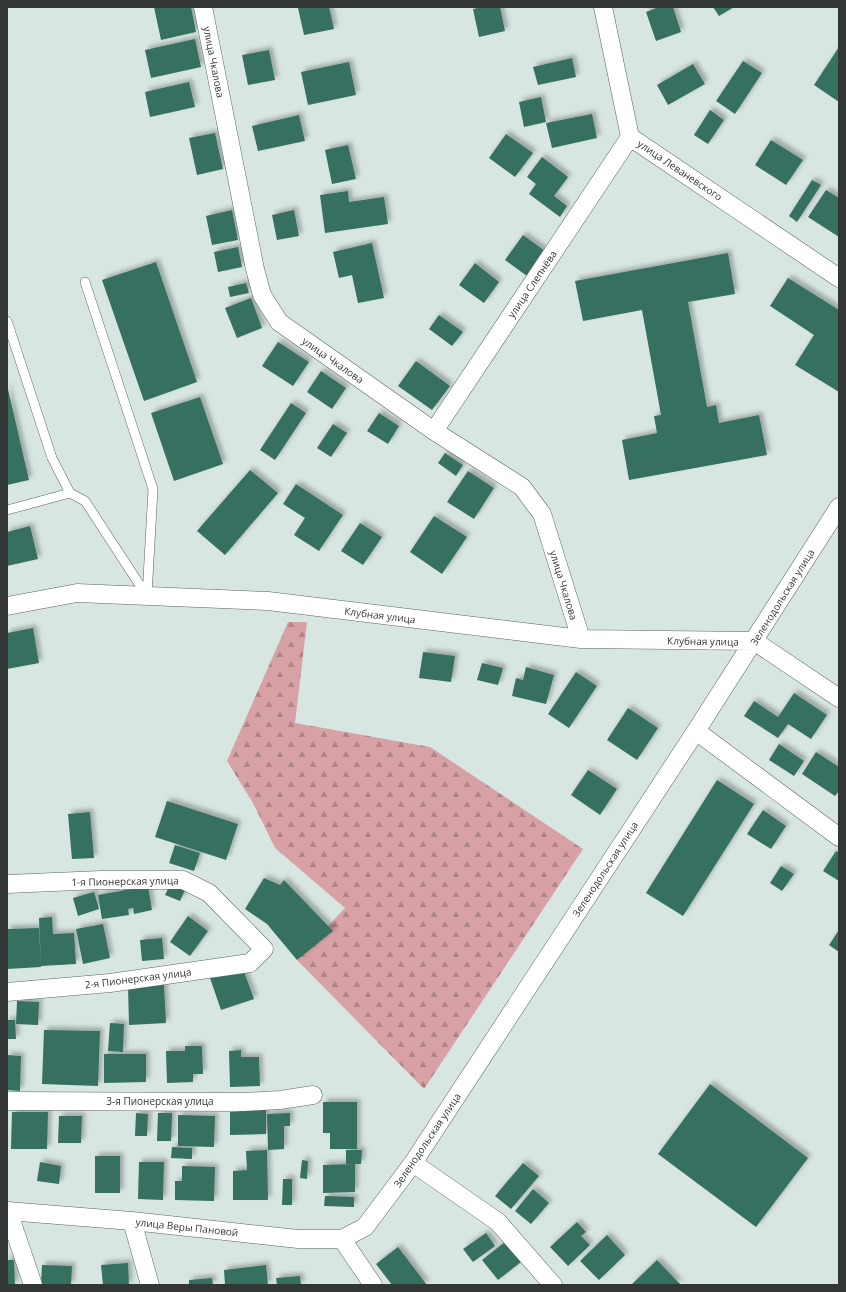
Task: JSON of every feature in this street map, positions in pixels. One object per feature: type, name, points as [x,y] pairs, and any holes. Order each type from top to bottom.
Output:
[{"type":"street","name":"улица Чкалова","points":[[203,7],[255,269],[262,295],[279,322],[434,431],[522,487],[542,514],[581,639]]},
{"type":"street","name":"улица Леваневского","points":[[604,7],[630,137],[839,278]]},
{"type":"street","name":"улица Слепнёва","points":[[434,431],[630,137]]},
{"type":"street","name":"Зеленодольская улица","points":[[365,1227],[413,1163],[696,731],[839,507]]},
{"type":"street","name":"Клубная улица","points":[[7,606],[76,593],[268,601],[581,639],[754,641]]},
{"type":"street","points":[[754,641],[839,698]]},
{"type":"street","points":[[696,731],[839,836]]},
{"type":"street","name":"1-я Пионерская улица","points":[[7,884],[101,880],[182,880],[209,893],[264,949]]},
{"type":"street","name":"2-я Пионерская улица","points":[[7,992],[110,982],[250,963],[264,949]]},
{"type":"street","name":"3-я Пионерская улица","points":[[7,1101],[244,1102],[280,1100],[313,1095]]},
{"type":"street","points":[[413,1163],[498,1222],[553,1285]]},
{"type":"street","points":[[7,1211],[34,1285]]},
{"type":"street","name":"улица Веры Пановой","points":[[7,1211],[132,1221],[298,1239],[342,1239],[365,1227]]},
{"type":"street","points":[[132,1221],[150,1285]]},
{"type":"street","points":[[342,1239],[373,1285]]},
{"type":"lane","points":[[85,282],[153,489],[147,596]]},
{"type":"lane","points":[[7,321],[52,458],[70,493],[85,502],[147,596]]},
{"type":"lane","points":[[7,510],[70,493]]},
{"type":"green space","points":[[288,622],[307,622],[295,723],[430,747],[583,849],[424,1089],[297,960],[345,908],[275,848],[253,803],[227,761]]},
{"type":"building","points":[[154,7],[191,7],[196,32],[161,40]]},
{"type":"building","points":[[329,7],[334,29],[304,35],[298,8]]},
{"type":"building","points":[[483,7],[500,7],[505,31],[479,37],[473,9]]},
{"type":"building","points":[[659,7],[673,7],[681,32],[656,41],[646,12]]},
{"type":"building","points":[[713,7],[734,7],[719,16]]},
{"type":"building","points":[[195,39],[201,67],[151,78],[145,50]]},
{"type":"building","points":[[839,47],[839,102],[814,85]]},
{"type":"building","points":[[269,50],[275,80],[248,85],[242,55]]},
{"type":"building","points":[[572,58],[576,77],[538,85],[533,67]]},
{"type":"building","points":[[743,61],[762,73],[735,114],[716,101]]},
{"type":"building","points":[[349,62],[356,95],[308,105],[301,72]]},
{"type":"building","points":[[693,64],[705,84],[668,105],[657,85]]},
{"type":"building","points":[[189,82],[195,107],[150,117],[145,92]]},
{"type":"building","points":[[541,97],[546,122],[524,127],[519,102]]},
{"type":"building","points":[[710,110],[724,120],[708,144],[694,135]]},
{"type":"building","points":[[592,114],[597,138],[552,148],[546,123]]},
{"type":"building","points":[[299,115],[305,141],[258,151],[252,126]]},
{"type":"building","points":[[215,133],[223,169],[197,175],[189,138]]},
{"type":"building","points":[[506,134],[533,153],[515,177],[489,158]]},
{"type":"building","points":[[771,140],[803,160],[786,185],[755,165]]},
{"type":"building","points":[[348,145],[356,179],[332,184],[325,150]]},
{"type":"building","points":[[542,157],[568,177],[554,196],[567,206],[560,217],[529,194],[536,184],[527,177]]},
{"type":"building","points":[[812,180],[821,185],[797,222],[789,216]]},
{"type":"building","points":[[826,190],[839,198],[839,237],[808,217]]},
{"type":"building","points":[[348,191],[349,202],[384,197],[388,224],[325,233],[320,195]]},
{"type":"building","points":[[232,210],[238,240],[212,245],[206,216]]},
{"type":"building","points":[[294,210],[299,236],[277,240],[272,215]]},
{"type":"building","points":[[523,235],[545,251],[527,276],[505,260]]},
{"type":"building","points":[[372,243],[384,298],[358,303],[352,275],[339,278],[333,252]]},
{"type":"building","points":[[238,247],[242,267],[218,272],[214,252]]},
{"type":"building","points":[[728,253],[735,294],[688,302],[707,407],[716,405],[719,423],[759,415],[767,455],[629,480],[622,440],[657,433],[654,416],[661,415],[642,310],[583,321],[575,281]]},
{"type":"building","points":[[156,262],[197,382],[144,401],[102,280]]},
{"type":"building","points":[[475,263],[499,282],[484,303],[459,285]]},
{"type":"building","points":[[788,278],[839,310],[839,392],[795,365],[814,335],[770,306]]},
{"type":"building","points":[[246,283],[249,293],[230,297],[228,287]]},
{"type":"building","points":[[251,298],[262,328],[237,338],[225,308]]},
{"type":"building","points":[[439,315],[463,332],[452,346],[429,329]]},
{"type":"building","points":[[278,342],[309,362],[293,386],[262,366]]},
{"type":"building","points":[[416,361],[450,386],[432,410],[398,386]]},
{"type":"building","points":[[321,371],[346,388],[332,409],[307,392]]},
{"type":"building","points":[[7,385],[29,480],[7,485]]},
{"type":"building","points":[[200,397],[223,464],[174,481],[151,413]]},
{"type":"building","points":[[291,403],[306,413],[275,460],[260,450]]},
{"type":"building","points":[[379,413],[399,426],[388,444],[367,431]]},
{"type":"building","points":[[333,424],[347,433],[331,457],[317,448]]},
{"type":"building","points":[[445,453],[463,465],[456,476],[438,463]]},
{"type":"building","points":[[250,470],[278,493],[225,555],[197,531]]},
{"type":"building","points":[[468,471],[494,488],[474,519],[447,502]]},
{"type":"building","points":[[296,484],[343,515],[319,551],[294,535],[305,518],[283,504]]},
{"type":"building","points":[[434,516],[467,537],[442,574],[410,552]]},
{"type":"building","points":[[360,523],[382,537],[363,565],[341,551]]},
{"type":"building","points":[[30,526],[38,559],[7,566],[7,532]]},
{"type":"building","points":[[33,628],[39,663],[7,669],[7,633]]},
{"type":"building","points":[[423,652],[455,656],[451,682],[419,678]]},
{"type":"building","points":[[482,663],[503,668],[498,685],[477,680]]},
{"type":"building","points":[[526,667],[554,675],[546,704],[512,696],[516,678],[523,680]]},
{"type":"building","points":[[576,672],[597,686],[569,728],[548,714]]},
{"type":"building","points":[[794,693],[827,715],[811,739],[788,724],[778,738],[744,716],[754,701],[778,717]]},
{"type":"building","points":[[628,708],[658,728],[637,760],[607,740]]},
{"type":"building","points":[[779,744],[804,761],[794,776],[769,760]]},
{"type":"building","points":[[816,752],[839,767],[839,791],[835,796],[802,774]]},
{"type":"building","points":[[588,770],[617,789],[600,815],[571,795]]},
{"type":"building","points":[[717,780],[754,804],[683,916],[646,893]]},
{"type":"building","points":[[167,801],[238,824],[226,860],[155,837]]},
{"type":"building","points":[[763,810],[786,826],[771,849],[747,834]]},
{"type":"building","points":[[90,812],[94,858],[72,859],[68,814]]},
{"type":"building","points":[[175,845],[200,853],[194,871],[169,863]]},
{"type":"building","points":[[836,851],[839,853],[839,881],[823,871]]},
{"type":"building","points":[[781,866],[794,874],[782,891],[770,883]]},
{"type":"building","points":[[264,878],[280,885],[284,880],[333,931],[297,960],[267,924],[245,909]]},
{"type":"building","points":[[171,883],[185,890],[180,901],[165,895]]},
{"type":"building","points":[[148,886],[152,910],[134,914],[133,908],[128,909],[129,915],[102,919],[98,895]]},
{"type":"building","points":[[94,892],[99,909],[78,916],[73,898]]},
{"type":"building","points":[[188,916],[208,931],[190,956],[170,942]]},
{"type":"building","points":[[52,917],[53,934],[74,933],[76,964],[41,966],[39,918]]},
{"type":"building","points":[[103,924],[110,958],[83,964],[76,929]]},
{"type":"building","points":[[39,928],[41,967],[7,969],[7,929]]},
{"type":"building","points":[[839,930],[839,952],[829,945]]},
{"type":"building","points":[[162,938],[164,959],[142,961],[140,940]]},
{"type":"building","points":[[242,966],[254,999],[221,1010],[210,978]]},
{"type":"building","points":[[164,985],[166,1023],[129,1025],[128,986]]},
{"type":"building","points":[[17,1001],[39,1002],[38,1025],[16,1024]]},
{"type":"building","points":[[7,1020],[15,1020],[16,1039],[7,1039]]},
{"type":"building","points":[[110,1023],[124,1024],[123,1052],[108,1051]]},
{"type":"building","points":[[44,1030],[100,1031],[98,1086],[42,1084]]},
{"type":"building","points":[[185,1046],[202,1046],[203,1074],[193,1074],[193,1082],[167,1083],[166,1051],[185,1051]]},
{"type":"building","points":[[241,1050],[241,1057],[259,1057],[260,1086],[230,1087],[229,1051]]},
{"type":"building","points":[[104,1054],[146,1054],[146,1082],[104,1083]]},
{"type":"building","points":[[7,1055],[21,1056],[20,1091],[7,1090]]},
{"type":"building","points":[[710,1084],[808,1158],[756,1227],[658,1154]]},
{"type":"building","points":[[323,1102],[357,1102],[357,1149],[330,1149],[330,1133],[323,1133]]},
{"type":"building","points":[[239,1106],[266,1106],[266,1134],[230,1135],[230,1112],[239,1112]]},
{"type":"building","points":[[12,1112],[48,1112],[47,1149],[11,1149]]},
{"type":"building","points":[[136,1113],[148,1114],[147,1136],[135,1136]]},
{"type":"building","points":[[158,1113],[172,1113],[171,1141],[157,1141]]},
{"type":"building","points":[[290,1113],[290,1126],[284,1126],[284,1149],[268,1150],[267,1114]]},
{"type":"building","points":[[178,1115],[215,1116],[214,1147],[178,1146]]},
{"type":"building","points":[[59,1116],[82,1116],[81,1143],[58,1143]]},
{"type":"building","points":[[172,1147],[192,1148],[192,1159],[171,1158]]},
{"type":"building","points":[[267,1150],[268,1200],[233,1200],[233,1171],[247,1170],[246,1151]]},
{"type":"building","points":[[346,1150],[362,1150],[361,1164],[346,1164]]},
{"type":"building","points":[[95,1156],[120,1156],[120,1193],[95,1193]]},
{"type":"building","points":[[302,1160],[308,1161],[307,1179],[300,1178]]},
{"type":"building","points":[[40,1162],[61,1166],[59,1184],[37,1181]]},
{"type":"building","points":[[139,1162],[164,1162],[163,1200],[138,1199]]},
{"type":"building","points":[[523,1163],[539,1176],[511,1209],[495,1196]]},
{"type":"building","points":[[355,1164],[355,1192],[323,1193],[323,1165]]},
{"type":"building","points":[[182,1166],[215,1167],[214,1201],[175,1200],[175,1181],[182,1181]]},
{"type":"building","points":[[283,1179],[292,1179],[292,1205],[282,1205]]},
{"type":"building","points":[[533,1189],[549,1203],[531,1224],[515,1211]]},
{"type":"building","points":[[325,1196],[354,1197],[354,1207],[324,1206]]},
{"type":"building","points":[[577,1222],[586,1232],[581,1236],[590,1245],[568,1266],[550,1247]]},
{"type":"building","points":[[486,1233],[495,1246],[473,1262],[463,1249]]},
{"type":"building","points":[[607,1235],[625,1255],[599,1280],[580,1261]]},
{"type":"building","points":[[505,1242],[521,1262],[498,1280],[482,1260]]},
{"type":"building","points":[[398,1247],[427,1285],[392,1285],[376,1264]]},
{"type":"building","points":[[7,1260],[14,1260],[15,1285],[7,1285]]},
{"type":"building","points":[[657,1260],[680,1284],[631,1285]]},
{"type":"building","points":[[128,1263],[129,1285],[103,1285],[101,1265]]},
{"type":"building","points":[[42,1265],[72,1266],[71,1285],[41,1285]]},
{"type":"building","points":[[266,1265],[268,1285],[225,1285],[224,1270]]},
{"type":"building","points":[[300,1276],[301,1285],[277,1285],[276,1278]]},
{"type":"building","points":[[212,1278],[213,1285],[189,1285],[189,1280]]}]
